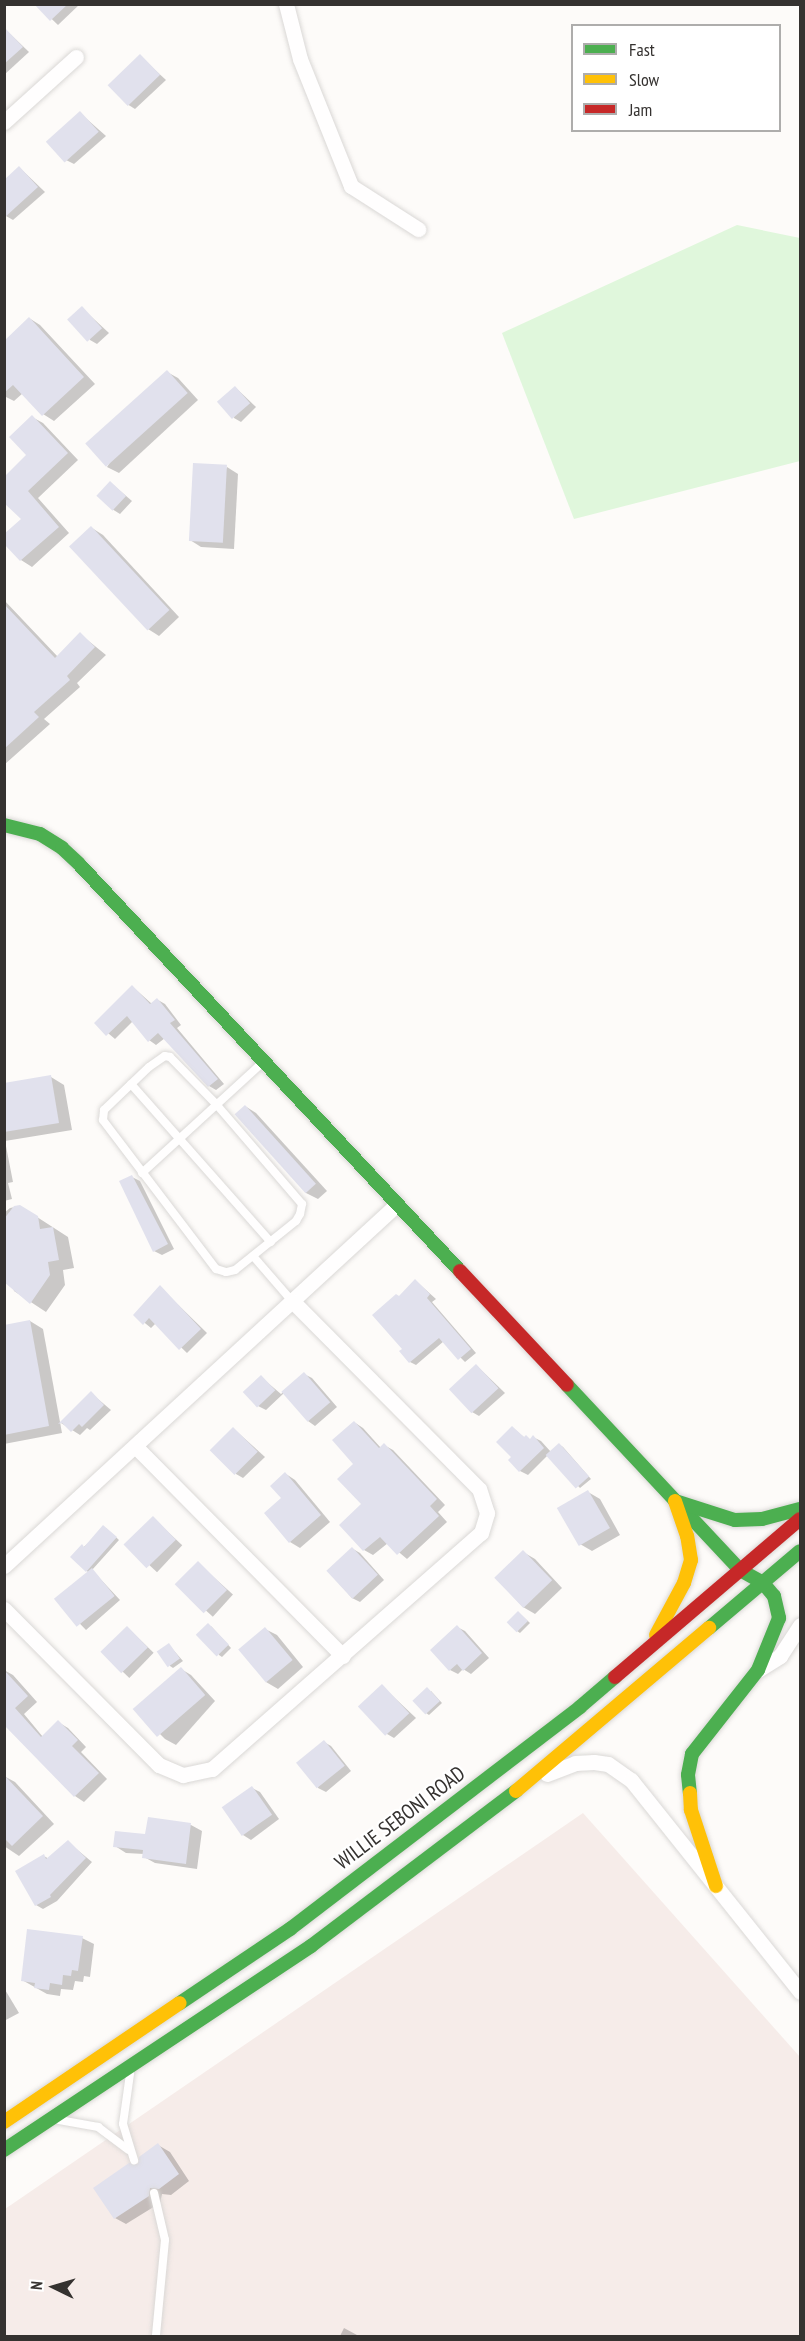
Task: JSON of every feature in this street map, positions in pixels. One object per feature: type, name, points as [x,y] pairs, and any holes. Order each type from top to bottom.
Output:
[{"type":"main road","points":[[4,825],[40,834],[62,848],[740,1570],[763,1583],[774,1596],[779,1618],[758,1670],[692,1754],[688,1775],[691,1810],[716,1886]]},
{"type":"main road","points":[[675,1501],[735,1520],[762,1519],[801,1509]]},
{"type":"main road","points":[[647,1650],[684,1583],[692,1560],[687,1536],[675,1501]]},
{"type":"main road","name":"WILLIE SEBONI ROAD","points":[[4,2122],[290,1929],[580,1707],[801,1520]]},
{"type":"main road","points":[[4,2150],[311,1946],[528,1782],[801,1551]]},
{"type":"street","points":[[286,4],[300,59],[351,186],[418,229]]},
{"type":"street","points":[[4,122],[76,57]]},
{"type":"street","points":[[4,1566],[136,1447],[396,1205]]},
{"type":"street","points":[[4,1609],[159,1765],[183,1775],[212,1769],[482,1533],[487,1513],[479,1489],[293,1302]]},
{"type":"street","points":[[136,1447],[342,1656]]},
{"type":"street","points":[[758,1670],[780,1656],[801,1624]]},
{"type":"street","points":[[528,1782],[575,1763],[594,1762],[608,1764],[631,1780],[801,1992]]},
{"type":"lane","points":[[165,1056],[170,1058],[216,1104],[302,1204],[296,1221],[235,1270],[226,1272],[216,1269],[142,1173],[102,1115],[104,1110],[131,1084],[165,1056]]},
{"type":"lane","points":[[142,1173],[263,1062]]},
{"type":"lane","points":[[131,1084],[271,1242]]},
{"type":"lane","points":[[253,1256],[293,1302]]},
{"type":"lane","points":[[132,2065],[123,2112],[129,2151],[134,2160]]},
{"type":"lane","points":[[52,2119],[98,2127],[129,2151]]},
{"type":"lane","points":[[154,2193],[165,2240],[156,2337]]},
{"type":"shaded area","points":[[583,1813],[800,2057],[800,2336],[5,2336],[5,2209]]},
{"type":"green space","points":[[737,225],[800,238],[800,461],[574,519],[502,333]]},
{"type":"building","points":[[34,4],[68,4],[50,21]]},
{"type":"building","points":[[4,27],[23,47],[4,64]]},
{"type":"building","points":[[140,54],[160,75],[128,106],[108,85]]},
{"type":"building","points":[[80,111],[99,132],[65,163],[46,142]]},
{"type":"building","points":[[19,166],[38,187],[4,218],[4,180]]},
{"type":"building","points":[[82,306],[102,328],[87,342],[67,319]]},
{"type":"building","points":[[29,317],[84,377],[42,416],[13,385],[4,393],[4,341]]},
{"type":"building","points":[[167,370],[188,393],[106,467],[85,444]]},
{"type":"building","points":[[235,386],[250,403],[232,419],[217,402]]},
{"type":"building","points":[[32,415],[68,453],[28,491],[59,527],[20,561],[4,544],[4,534],[21,519],[4,503],[4,477],[26,455],[9,437]]},
{"type":"building","points":[[193,463],[227,465],[223,543],[189,541]]},
{"type":"building","points":[[110,481],[126,496],[112,511],[96,496]]},
{"type":"building","points":[[91,526],[169,610],[147,631],[69,546]]},
{"type":"building","points":[[4,604],[55,658],[80,632],[95,647],[67,676],[70,680],[34,712],[39,717],[4,749]]},
{"type":"building","points":[[132,985],[150,1004],[157,998],[175,1020],[170,1023],[218,1079],[208,1087],[158,1033],[148,1042],[127,1016],[106,1036],[94,1023]]},
{"type":"building","points":[[51,1075],[59,1123],[4,1132],[4,1083]]},
{"type":"building","points":[[245,1105],[316,1184],[306,1193],[235,1114]]},
{"type":"building","points":[[132,1175],[168,1244],[153,1252],[119,1181]]},
{"type":"building","points":[[20,1205],[38,1216],[40,1229],[53,1227],[59,1260],[48,1262],[50,1275],[30,1304],[4,1282],[4,1219],[14,1206]]},
{"type":"building","points":[[415,1279],[430,1294],[427,1298],[471,1349],[458,1360],[439,1338],[409,1363],[399,1351],[402,1349],[372,1315],[396,1294],[399,1296]]},
{"type":"building","points":[[160,1285],[201,1329],[179,1350],[149,1318],[143,1325],[133,1315]]},
{"type":"building","points":[[30,1320],[49,1426],[4,1435],[4,1325]]},
{"type":"building","points":[[476,1364],[499,1388],[471,1413],[449,1389]]},
{"type":"building","points":[[304,1372],[330,1402],[308,1422],[281,1392]]},
{"type":"building","points":[[261,1375],[275,1390],[257,1407],[243,1392]]},
{"type":"building","points":[[91,1391],[104,1405],[82,1427],[79,1424],[71,1432],[62,1423],[58,1424]]},
{"type":"building","points":[[354,1421],[379,1448],[384,1443],[437,1499],[430,1506],[439,1516],[397,1555],[380,1537],[363,1551],[339,1525],[361,1504],[337,1479],[353,1464],[332,1440]]},
{"type":"building","points":[[512,1426],[524,1437],[526,1435],[530,1439],[533,1435],[544,1448],[519,1472],[508,1460],[511,1457],[496,1442]]},
{"type":"building","points":[[233,1427],[258,1452],[234,1475],[210,1450]]},
{"type":"building","points":[[559,1443],[589,1476],[576,1488],[546,1455]]},
{"type":"building","points":[[285,1472],[321,1515],[289,1543],[264,1513],[281,1498],[270,1486]]},
{"type":"building","points":[[588,1490],[610,1528],[579,1546],[557,1508]]},
{"type":"building","points":[[153,1516],[176,1540],[146,1568],[124,1544]]},
{"type":"building","points":[[103,1525],[117,1537],[86,1572],[70,1557],[82,1544],[84,1547]]},
{"type":"building","points":[[352,1547],[378,1575],[352,1599],[326,1571]]},
{"type":"building","points":[[523,1550],[552,1580],[523,1608],[494,1578]]},
{"type":"building","points":[[198,1561],[227,1590],[204,1613],[175,1584]]},
{"type":"building","points":[[92,1568],[115,1596],[77,1627],[54,1599]]},
{"type":"building","points":[[518,1611],[528,1621],[517,1632],[507,1622]]},
{"type":"building","points":[[208,1623],[229,1645],[217,1656],[196,1635]]},
{"type":"building","points":[[457,1625],[482,1653],[463,1671],[457,1664],[449,1671],[430,1650]]},
{"type":"building","points":[[127,1626],[148,1648],[121,1673],[100,1652]]},
{"type":"building","points":[[265,1627],[293,1660],[266,1682],[238,1649]]},
{"type":"building","points":[[169,1643],[180,1659],[168,1667],[157,1652]]},
{"type":"building","points":[[181,1667],[205,1695],[157,1737],[133,1709]]},
{"type":"building","points":[[4,1670],[28,1696],[15,1708],[41,1737],[58,1720],[78,1740],[72,1746],[99,1773],[74,1797],[4,1725]]},
{"type":"building","points":[[382,1684],[409,1713],[385,1736],[358,1707]]},
{"type":"building","points":[[427,1687],[440,1701],[425,1715],[412,1701]]},
{"type":"building","points":[[324,1740],[345,1766],[317,1788],[296,1763]]},
{"type":"building","points":[[4,1775],[43,1816],[12,1846],[4,1838]]},
{"type":"building","points":[[252,1786],[272,1815],[242,1836],[222,1807]]},
{"type":"building","points":[[148,1817],[191,1823],[186,1864],[142,1858],[143,1850],[113,1847],[115,1831],[145,1834]]},
{"type":"building","points":[[68,1840],[86,1858],[50,1895],[51,1897],[35,1906],[15,1871],[44,1854],[46,1859]]},
{"type":"building","points":[[27,1929],[83,1936],[78,1971],[72,1970],[71,1976],[63,1975],[62,1985],[50,1983],[49,1990],[34,1988],[35,1983],[21,1981]]},
{"type":"building","points":[[158,2143],[179,2174],[159,2189],[150,2188],[149,2196],[114,2219],[93,2188],[129,2163],[138,2164],[139,2157]]},
{"type":"traffic: fast","points":[[4,825],[40,834],[62,848],[79,864],[460,1271]]},
{"type":"traffic: fast","points":[[567,1385],[740,1570],[763,1583],[774,1596],[779,1618],[758,1670],[692,1754],[688,1775],[690,1793]]},
{"type":"traffic: fast","points":[[675,1501],[735,1520],[762,1519],[800,1509]]},
{"type":"traffic: fast","points":[[709,1628],[800,1551]]},
{"type":"traffic: fast","points":[[180,2003],[290,1929],[580,1707],[615,1677]]},
{"type":"traffic: fast","points":[[4,2150],[311,1946],[516,1791]]},
{"type":"traffic: slow","points":[[656,1635],[684,1583],[691,1560],[687,1536],[675,1501]]},
{"type":"traffic: slow","points":[[516,1791],[709,1628]]},
{"type":"traffic: slow","points":[[690,1793],[691,1810],[716,1886]]},
{"type":"traffic: slow","points":[[4,2122],[180,2003]]},
{"type":"traffic: jam","points":[[460,1271],[567,1385]]},
{"type":"traffic: jam","points":[[615,1677],[800,1519]]}]
